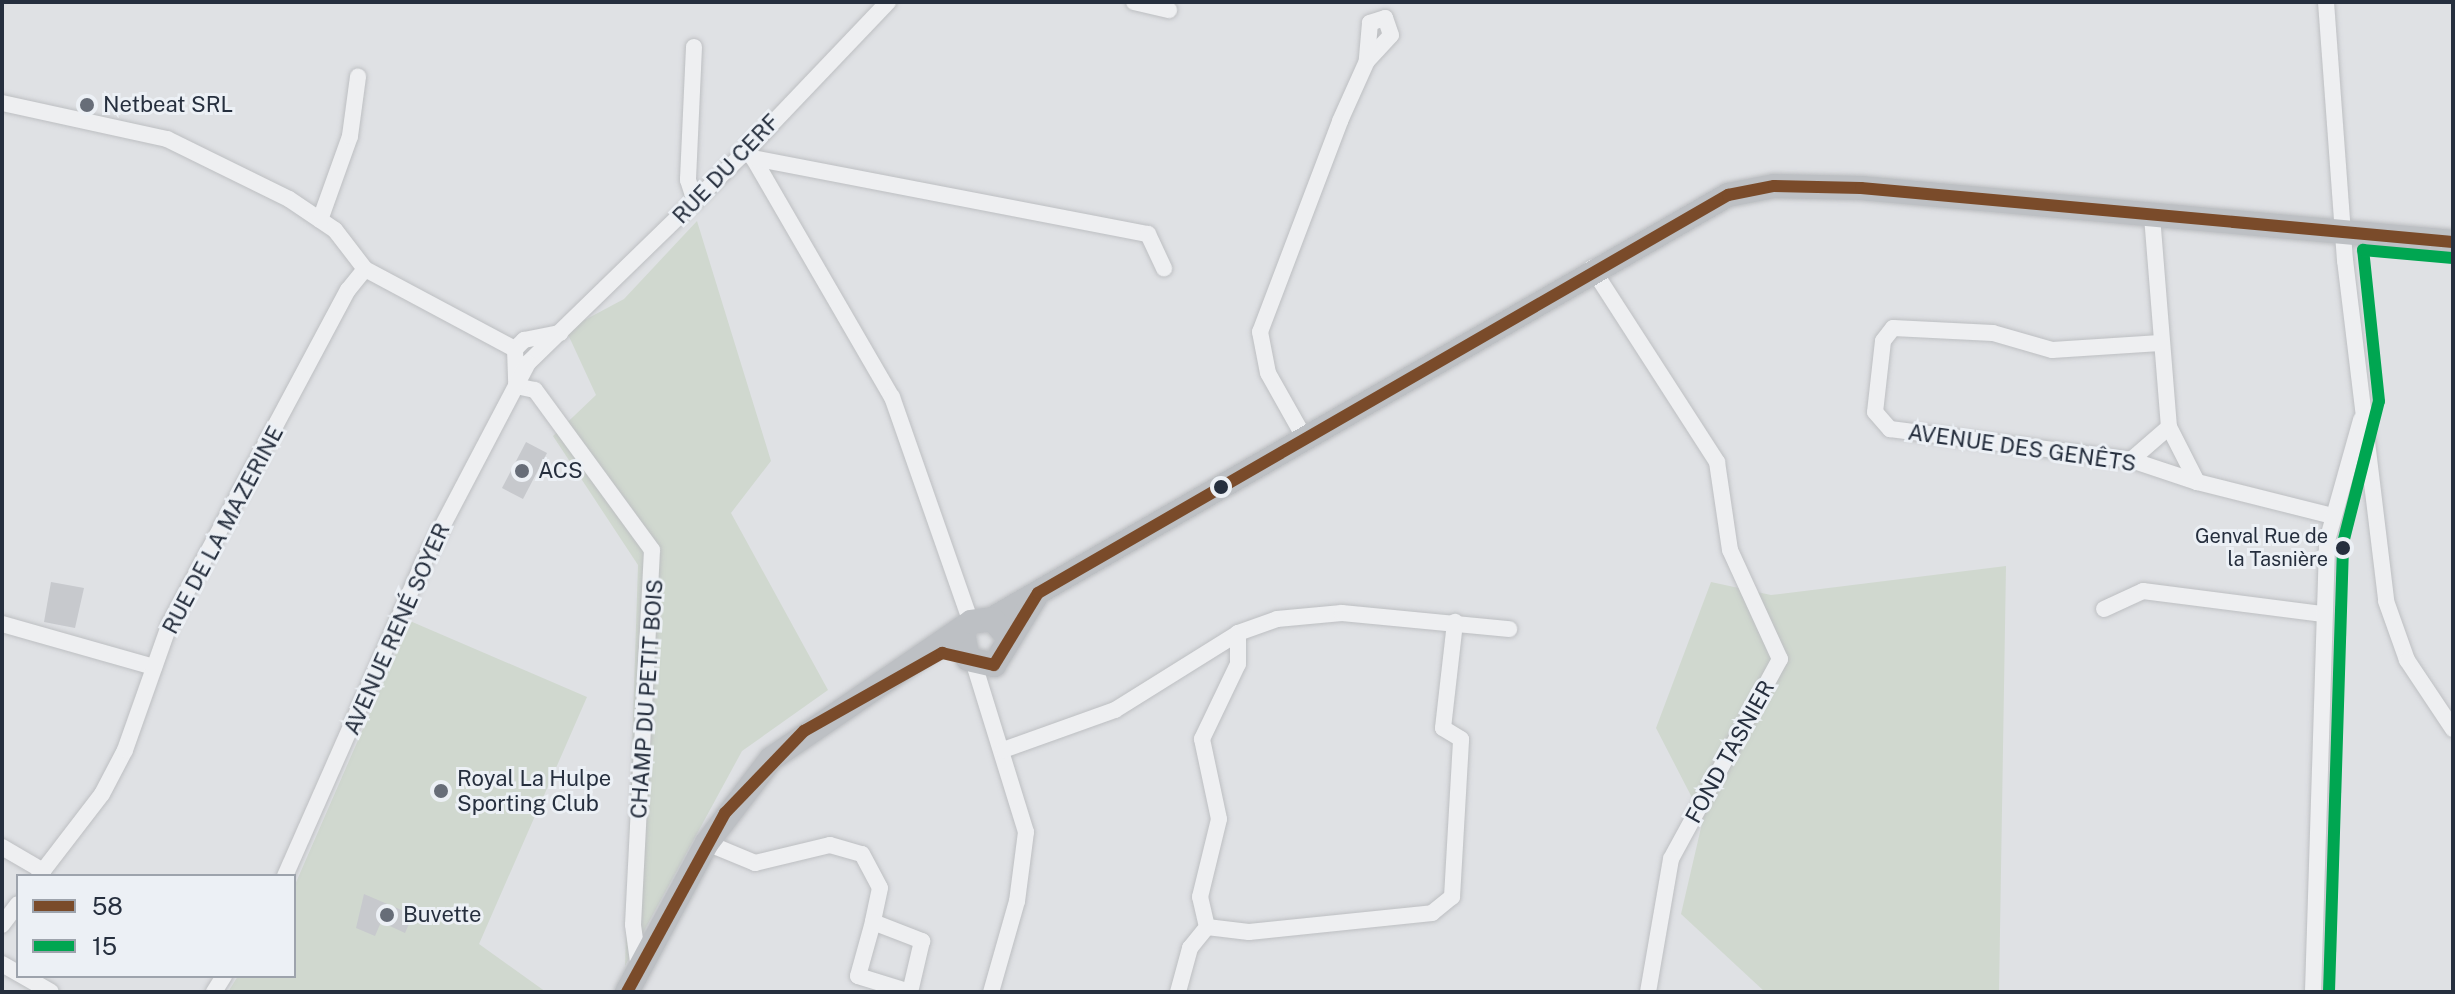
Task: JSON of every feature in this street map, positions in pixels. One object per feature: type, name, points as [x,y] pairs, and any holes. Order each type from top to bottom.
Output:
[{"type":"main road","points":[[976,643],[1038,593],[1592,268],[1728,195],[1774,186],[1861,188],[2453,242]]},
{"type":"main road","points":[[627,992],[707,843],[771,759],[804,731],[915,664],[976,643],[1009,638],[1038,593]]},
{"type":"street","name":"RUE DU CERF","points":[[526,352],[561,332],[695,202],[751,154],[888,2]]},
{"type":"street","points":[[1134,2],[1169,10]]},
{"type":"street","points":[[2326,2],[2361,420],[2390,620],[2407,660],[2453,729]]},
{"type":"street","points":[[694,47],[688,180],[695,202]]},
{"type":"street","points":[[1304,437],[1268,373],[1260,332],[1268,299],[1367,61]]},
{"type":"street","points":[[320,220],[350,136],[358,77]]},
{"type":"street","points":[[2,103],[167,139],[320,220],[365,269],[526,352]]},
{"type":"street","name":"RUE DU CERF","points":[[751,154],[1148,234],[1164,268]]},
{"type":"street","points":[[751,154],[892,397],[976,643],[987,699],[1026,832],[1017,901],[991,992]]},
{"type":"street","points":[[2152,216],[2169,427],[2197,482]]},
{"type":"street","name":"FOND TASNIER","points":[[1592,268],[1717,462],[1730,550],[1780,659],[1671,859],[1648,992]]},
{"type":"street","name":"RUE DE LA MAZERINE","points":[[41,873],[102,794],[125,750],[170,623],[348,290],[365,269]]},
{"type":"street","name":"AVENUE DES GENÊTS","points":[[2160,343],[2052,350],[1993,333],[1900,326],[1883,341],[1875,412],[1890,429],[2131,460],[2197,482],[2332,516]]},
{"type":"street","name":"AVENUE RENÉ SOYER","points":[[286,874],[423,563],[516,386],[526,352]]},
{"type":"street","name":"CHAMP DU PETIT BOIS","points":[[516,386],[535,390],[652,550],[633,925],[639,969]]},
{"type":"street","points":[[2313,992],[2322,614],[2332,516],[2361,420]]},
{"type":"street","points":[[2131,460],[2169,427]]},
{"type":"street","points":[[2104,609],[2143,591],[2322,614]]},
{"type":"street","points":[[1003,750],[1115,710],[1238,633],[1298,614],[1455,622],[1509,629]]},
{"type":"street","points":[[1207,927],[1249,932],[1432,913],[1452,897],[1461,739],[1443,728],[1455,622]]},
{"type":"street","points":[[2,624],[154,667]]},
{"type":"street","points":[[1207,927],[1200,897],[1219,808],[1202,739],[1238,664],[1238,633]]},
{"type":"street","points":[[707,843],[755,863],[830,845],[851,846],[875,872],[880,888],[858,976],[910,992],[922,941],[873,922]]},
{"type":"street","points":[[2,847],[41,873]]},
{"type":"street","points":[[2,925],[16,907]]},
{"type":"street","points":[[1178,992],[1190,948],[1207,927]]},
{"type":"street","points":[[26,978],[51,992]]},
{"type":"shaded area","points":[[697,221],[771,461],[731,513],[828,690],[742,751],[625,966],[638,565],[553,436],[596,395],[566,330],[624,299]]},
{"type":"shaded area","points":[[2006,566],[1999,992],[1765,992],[1681,914],[1703,819],[1656,728],[1711,582],[1771,595]]},
{"type":"shaded area","name":"Royal La Hulpe Sporting Club","points":[[410,621],[587,697],[479,944],[546,992],[228,992],[237,978],[296,978],[296,882]]},
{"type":"building","name":"ACS","points":[[526,442],[547,453],[523,499],[502,488]]},
{"type":"building","points":[[51,582],[84,588],[75,628],[44,622]]},
{"type":"building","name":"Buvette","points":[[364,894],[413,915],[405,933],[381,922],[375,936],[356,928]]},
{"type":"transit line","name":"58","points":[[627,992],[725,813],[804,731],[942,653],[994,665],[1038,593],[1728,195],[1774,186],[1861,188],[2453,242]]},
{"type":"transit line","name":"15","points":[[2329,992],[2343,543],[2379,401],[2363,250],[2452,258]]},
{"type":"place","name":"Netbeat SRL","points":[[87,105]]},
{"type":"place","name":"ACS","points":[[522,471]]},
{"type":"place","name":"Genval Rue de la Tasnière","points":[[2343,548]]},
{"type":"place","name":"Royal La Hulpe Sporting Club","points":[[441,791]]},
{"type":"place","name":"Buvette","points":[[387,915]]}]
